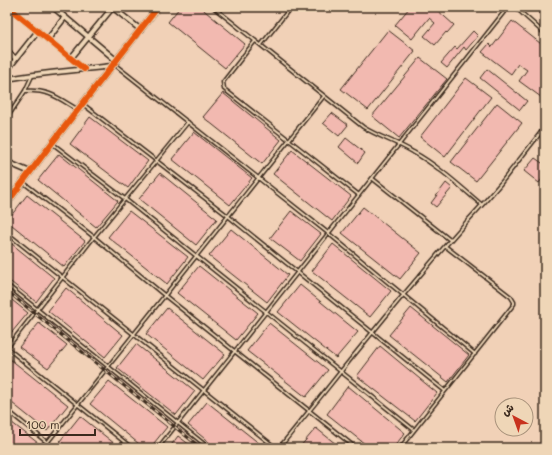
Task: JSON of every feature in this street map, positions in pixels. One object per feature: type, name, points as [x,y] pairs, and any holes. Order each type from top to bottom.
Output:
[{"type":"street","points":[[7,8],[8,7],[84,69]]},
{"type":"street","points":[[53,7],[89,37],[115,64]]},
{"type":"street","points":[[71,58],[113,7],[141,30]]},
{"type":"street","points":[[7,203],[157,8]]},
{"type":"street","points":[[48,39],[65,17]]},
{"type":"street","points":[[7,70],[15,58],[38,31]]},
{"type":"street","points":[[7,52],[15,58]]},
{"type":"street","points":[[7,78],[32,74],[52,74],[115,64]]},
{"type":"street","points":[[7,162],[30,172]]},
{"type":"lane","points":[[213,7],[372,133],[414,152],[458,184],[482,205]]},
{"type":"lane","points":[[261,45],[291,7]]},
{"type":"lane","points":[[158,448],[508,7]]},
{"type":"lane","points":[[515,7],[545,34]]},
{"type":"lane","points":[[255,41],[223,82],[223,87],[359,195]]},
{"type":"lane","points":[[115,64],[328,233],[475,354]]},
{"type":"lane","points":[[7,118],[8,114],[25,91],[32,74]]},
{"type":"lane","points":[[25,91],[37,90],[49,93],[78,110]]},
{"type":"lane","points":[[43,448],[324,96]]},
{"type":"lane","points":[[83,104],[228,216],[445,391]]},
{"type":"lane","points":[[132,448],[7,348],[61,278],[188,122]]},
{"type":"lane","points":[[279,448],[403,295],[506,178],[545,126]]},
{"type":"lane","points":[[52,143],[125,199],[414,430]]},
{"type":"lane","points":[[372,179],[450,240]]},
{"type":"lane","points":[[24,182],[356,448]]},
{"type":"lane","points":[[7,233],[61,278],[276,448]]},
{"type":"lane","points":[[400,448],[512,308],[514,302],[511,297],[445,246]]},
{"type":"lane","points":[[7,285],[209,448]]},
{"type":"lane","points":[[7,410],[54,448]]},
{"type":"building","points":[[180,7],[200,7],[245,44],[225,68],[168,22]]},
{"type":"building","points":[[410,7],[438,7],[436,9],[454,25],[435,45],[424,36],[435,23],[429,18],[412,39],[395,25]]},
{"type":"building","points":[[541,7],[545,7],[545,21],[540,13]]},
{"type":"building","points":[[512,21],[545,47],[545,100],[519,81],[527,70],[518,64],[511,74],[482,52],[489,44],[492,47]]},
{"type":"building","points":[[388,30],[415,51],[368,110],[341,89]]},
{"type":"building","points":[[473,31],[478,36],[466,50],[464,47],[447,68],[441,63],[455,47],[457,49]]},
{"type":"building","points":[[420,58],[447,79],[399,138],[372,116]]},
{"type":"building","points":[[487,69],[527,101],[520,110],[480,78]]},
{"type":"building","points":[[466,78],[491,97],[445,157],[420,137]]},
{"type":"building","points":[[223,93],[281,140],[262,164],[203,117]]},
{"type":"building","points":[[497,103],[522,123],[476,181],[451,162]]},
{"type":"building","points":[[332,113],[348,125],[339,136],[323,123]]},
{"type":"building","points":[[90,117],[148,161],[128,188],[70,144]]},
{"type":"building","points":[[194,132],[252,178],[230,205],[172,159]]},
{"type":"building","points":[[346,138],[365,153],[358,163],[339,147]]},
{"type":"building","points":[[292,150],[351,196],[332,221],[273,174]]},
{"type":"building","points":[[59,154],[118,201],[96,227],[38,180]]},
{"type":"building","points":[[535,158],[545,165],[545,175],[539,183],[524,171]]},
{"type":"building","points":[[160,173],[217,219],[196,245],[139,199]]},
{"type":"building","points":[[446,183],[452,188],[436,207],[431,203]]},
{"type":"building","points":[[27,195],[85,241],[64,267],[7,221]]},
{"type":"building","points":[[363,207],[421,253],[400,279],[342,233]]},
{"type":"building","points":[[129,211],[188,257],[167,284],[108,237]]},
{"type":"building","points":[[291,211],[321,234],[300,261],[270,238]]},
{"type":"building","points":[[231,229],[288,275],[267,302],[209,256]]},
{"type":"building","points":[[7,240],[54,278],[36,302],[7,279]]},
{"type":"building","points":[[333,244],[391,291],[370,317],[312,271]]},
{"type":"building","points":[[199,266],[258,313],[236,340],[177,293]]},
{"type":"building","points":[[300,285],[358,332],[336,358],[278,312]]},
{"type":"building","points":[[66,288],[123,335],[105,357],[48,311]]},
{"type":"building","points":[[7,296],[28,313],[7,338]]},
{"type":"building","points":[[167,308],[225,354],[203,380],[146,334]]},
{"type":"building","points":[[411,308],[469,355],[448,382],[389,335]]},
{"type":"building","points":[[39,323],[67,345],[48,368],[19,347]]},
{"type":"building","points":[[269,323],[328,370],[306,397],[247,351]]},
{"type":"building","points":[[136,344],[195,391],[176,415],[117,368]]},
{"type":"building","points":[[380,346],[437,393],[415,421],[357,376]]},
{"type":"building","points":[[10,359],[68,405],[47,431],[7,399],[7,363]]},
{"type":"building","points":[[109,381],[167,427],[150,448],[144,448],[90,404]]},
{"type":"building","points":[[348,386],[405,433],[393,448],[370,448],[327,414]]},
{"type":"building","points":[[207,402],[265,448],[216,448],[188,425]]},
{"type":"building","points":[[80,416],[120,448],[68,448],[60,441]]},
{"type":"building","points":[[7,419],[38,443],[35,448],[7,448]]},
{"type":"building","points":[[316,428],[341,448],[299,448]]},
{"type":"building","points":[[178,436],[194,448],[169,448]]},
{"type":"railway","points":[[7,291],[201,448]]},
{"type":"cycle path","points":[[7,8],[8,7],[84,69]]},
{"type":"cycle path","points":[[7,203],[158,7]]}]
